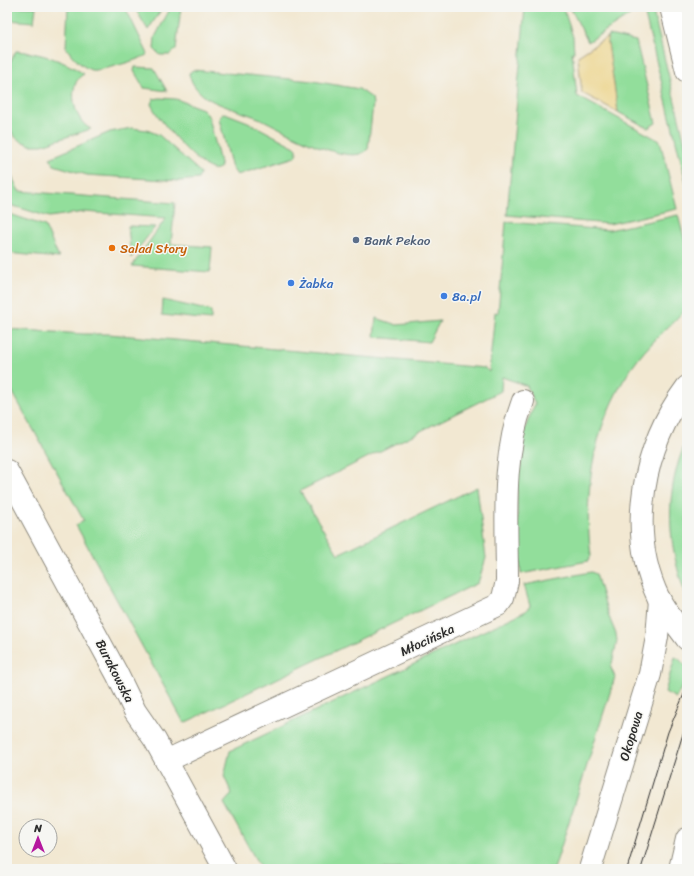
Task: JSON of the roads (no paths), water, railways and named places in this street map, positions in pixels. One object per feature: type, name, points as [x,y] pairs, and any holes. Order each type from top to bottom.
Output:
[{"type":"street","points":[[671,7],[687,72]]},
{"type":"street","points":[[687,387],[671,411],[658,439],[648,467],[643,497],[643,527],[646,557],[660,600],[687,639]]},
{"type":"street","name":"Młocińska","points":[[166,761],[498,605],[503,598],[507,580],[508,474],[510,444],[523,401]]},
{"type":"street","name":"Burakowska","points":[[7,471],[136,711],[166,761],[225,869]]},
{"type":"street","name":"Okopowa","points":[[590,869],[650,674],[657,637],[660,600]]},
{"type":"street","points":[[680,869],[687,839]]},
{"type":"tram line","points":[[627,869],[668,732],[687,687]]},
{"type":"tram line","points":[[641,869],[687,721]]},
{"type":"place","name":"Bank Pekao","points":[[356,240]]},
{"type":"place","name":"Salad Story","points":[[112,248]]},
{"type":"place","name":"Żabka","points":[[291,283]]},
{"type":"place","name":"8a.pl","points":[[444,296]]}]
